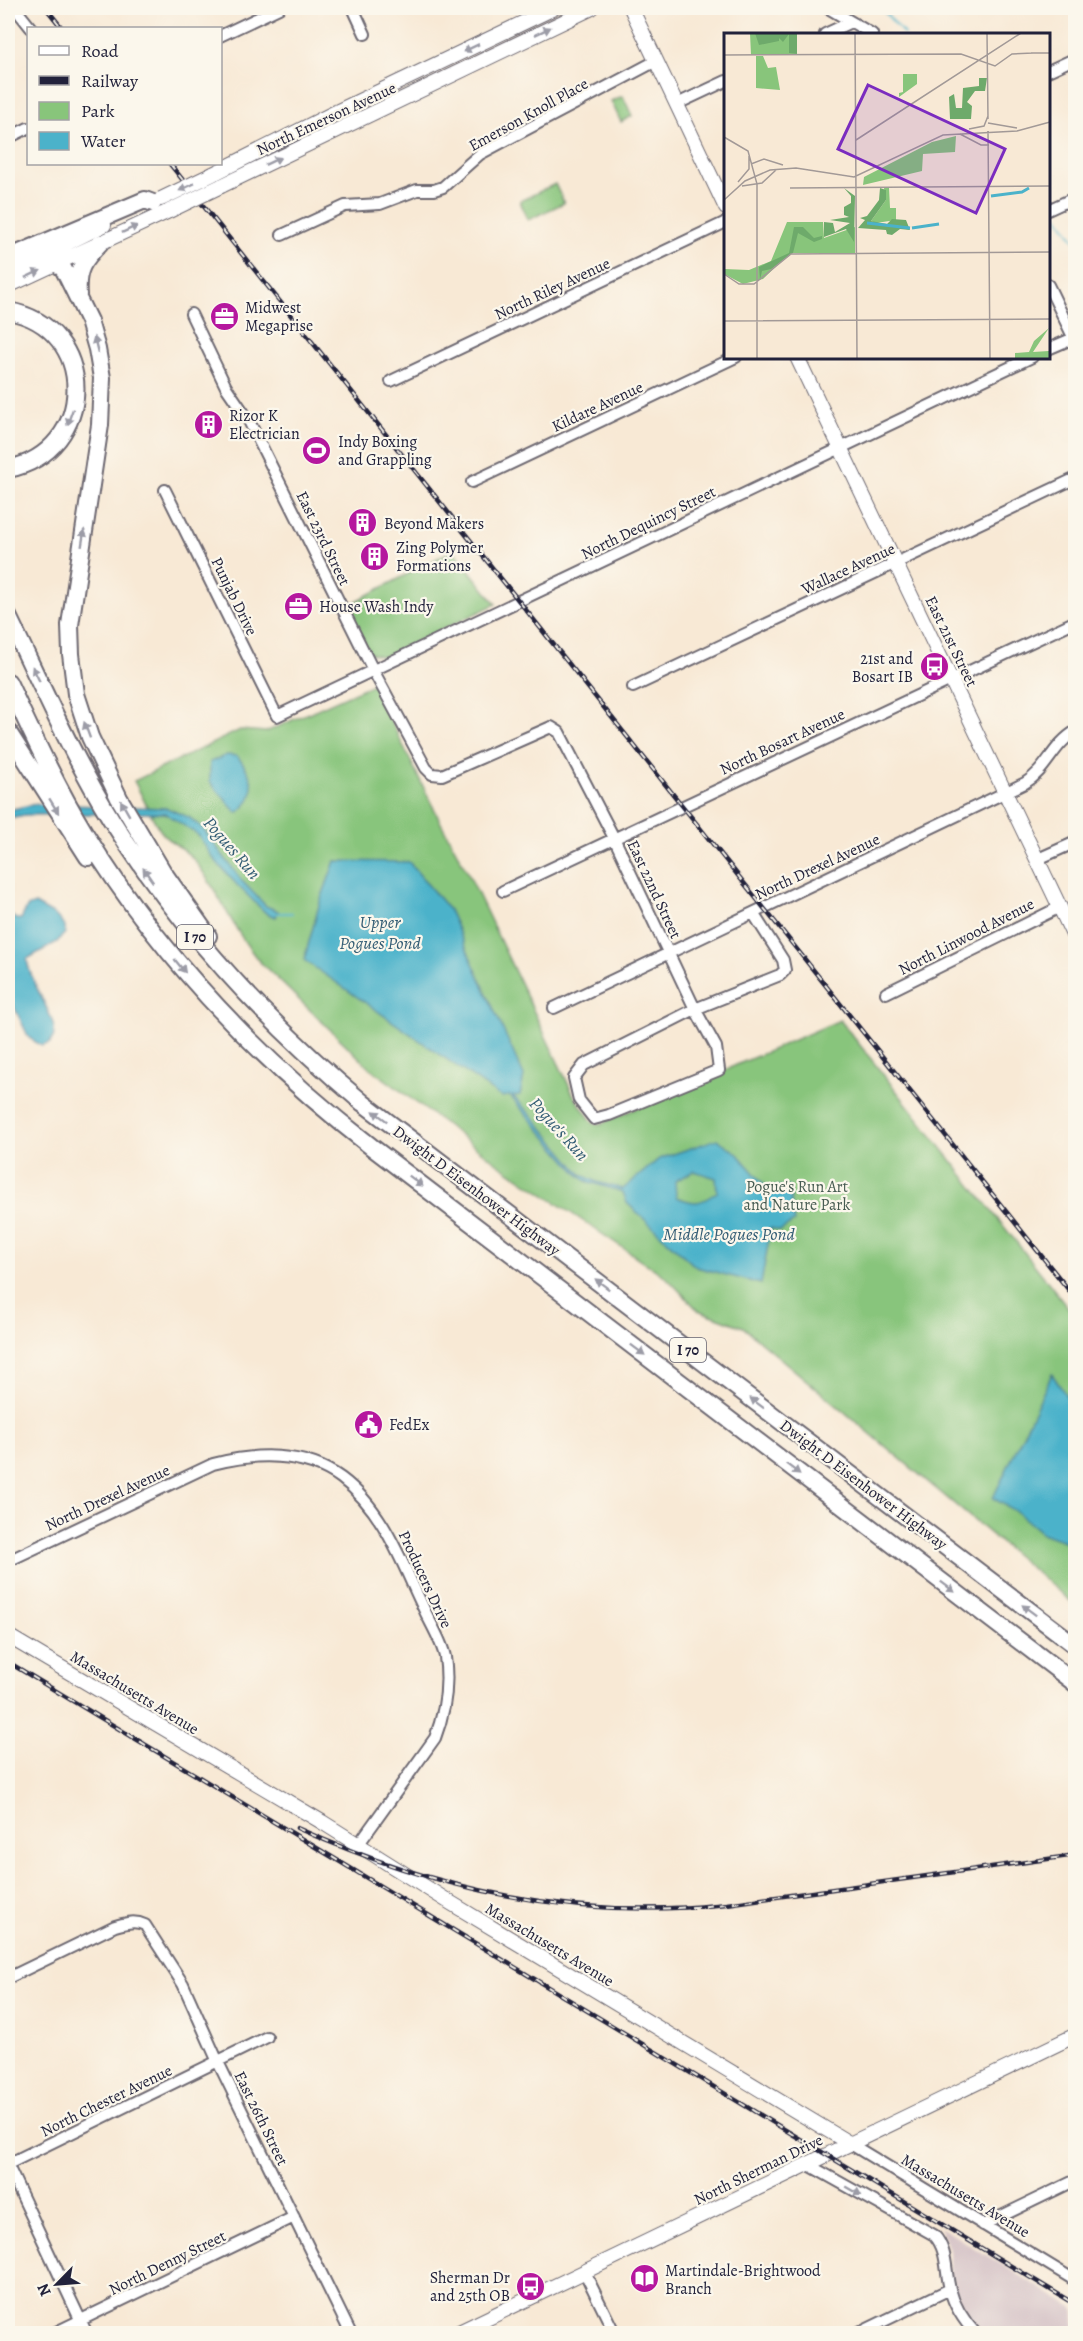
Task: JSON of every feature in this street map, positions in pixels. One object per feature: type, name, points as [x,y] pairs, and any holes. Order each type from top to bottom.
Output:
[{"type":"highway","points":[[8,258],[145,200],[161,204]]},
{"type":"highway","points":[[79,299],[77,281],[79,272],[86,259],[100,243]]},
{"type":"highway","points":[[39,256],[50,256],[58,262],[79,299],[92,330],[101,368],[102,402],[97,445],[70,626],[75,687],[84,721],[112,783],[139,833],[176,892],[282,1031]]},
{"type":"highway","points":[[8,311],[34,320],[57,337],[71,361],[76,386],[71,416],[57,441],[37,459],[8,469]]},
{"type":"highway","name":"Dwight D Eisenhower Highway","points":[[8,616],[90,782],[120,833],[158,889],[202,946],[244,994],[282,1031],[363,1103],[1076,1646]]},
{"type":"highway","points":[[8,682],[78,832]]},
{"type":"highway","points":[[8,732],[37,780],[78,832]]},
{"type":"highway","name":"Dwight D Eisenhower Highway","points":[[78,832],[92,863],[198,987],[246,1039],[340,1123],[1076,1684]]},
{"type":"main road","name":"North Emerson Avenue","points":[[217,180],[332,114],[554,8]]},
{"type":"main road","name":"North Emerson Avenue","points":[[8,272],[39,256],[217,180],[592,8]]},
{"type":"main road","points":[[631,8],[724,204]]},
{"type":"main road","name":"North Emerson Avenue","points":[[8,286],[100,243],[161,204]]},
{"type":"main road","name":"East 21st Street","points":[[797,358],[1076,941]]},
{"type":"main road","name":"Massachusetts Avenue","points":[[8,1636],[849,2143]]},
{"type":"main road","name":"North Sherman Drive","points":[[454,2334],[1076,2035]]},
{"type":"street","points":[[15,8],[30,27]]},
{"type":"street","points":[[222,35],[279,8]]},
{"type":"street","points":[[353,8],[365,34]]},
{"type":"street","points":[[828,8],[870,33]]},
{"type":"street","points":[[827,33],[851,22]]},
{"type":"street","points":[[1050,70],[1076,58]]},
{"type":"street","name":"Emerson Knoll Place","points":[[282,235],[345,206],[380,204],[417,190],[434,190],[443,187],[483,152],[656,61]]},
{"type":"street","points":[[677,104],[724,82]]},
{"type":"street","points":[[8,138],[27,128]]},
{"type":"street","points":[[1050,209],[1076,197]]},
{"type":"street","name":"North Riley Avenue","points":[[391,381],[724,223]]},
{"type":"street","points":[[1050,289],[1075,339],[1050,348]]},
{"type":"street","name":"East 23rd Street","points":[[191,314],[226,387],[248,419],[373,670],[426,768],[432,774],[442,775],[551,727]]},
{"type":"street","name":"Kildare Avenue","points":[[472,482],[734,358]]},
{"type":"street","name":"North Dequincy Street","points":[[277,716],[1030,358]]},
{"type":"street","name":"Wallace Avenue","points":[[633,687],[1076,478]]},
{"type":"street","name":"Punjab Drive","points":[[165,490],[277,716]]},
{"type":"street","name":"North Bosart Avenue","points":[[503,891],[1076,621]]},
{"type":"street","name":"East 22nd Street","points":[[551,727],[559,732],[614,838],[695,1009],[716,1047],[719,1070],[594,1119],[579,1100],[574,1078],[584,1065],[695,1009]]},
{"type":"street","name":"North Drexel Avenue","points":[[554,1008],[1006,793],[1034,777],[1058,745],[1076,731]]},
{"type":"street","points":[[1038,859],[1076,842]]},
{"type":"street","name":"North Linwood Avenue","points":[[886,993],[1060,907]]},
{"type":"street","points":[[695,1009],[780,975],[785,970],[783,960],[753,913]]},
{"type":"street","name":"Producers Drive","points":[[187,1476],[213,1464],[237,1457],[264,1455],[295,1459],[339,1476],[364,1497],[379,1518],[390,1536],[434,1630],[445,1655],[447,1680],[442,1720],[435,1738],[358,1845]]},
{"type":"street","name":"North Drexel Avenue","points":[[8,1561],[187,1476]]},
{"type":"street","name":"East 26th Street","points":[[8,1978],[115,1926],[138,1922],[145,1925],[183,1984],[218,2062],[351,2334]]},
{"type":"street","name":"North Chester Avenue","points":[[8,2165],[267,2037]]},
{"type":"street","name":"Massachusetts Avenue","points":[[849,2143],[1076,2281]]},
{"type":"street","points":[[807,2164],[902,2216],[938,2239],[944,2254],[950,2289],[960,2313],[976,2334]]},
{"type":"street","points":[[8,2165],[87,2334]]},
{"type":"street","points":[[983,2225],[1076,2180]]},
{"type":"street","name":"North Denny Street","points":[[52,2334],[294,2217]]},
{"type":"street","points":[[584,2271],[615,2334]]},
{"type":"street","points":[[857,2334],[950,2289]]},
{"type":"shaded area","points":[[940,2227],[1075,2309],[1075,2333],[985,2333],[967,2315],[957,2296],[950,2272],[949,2250]]},
{"type":"green space","points":[[623,96],[632,116],[621,122],[611,101]]},
{"type":"green space","points":[[555,184],[564,203],[528,220],[520,201]]},
{"type":"green space","points":[[453,550],[496,604],[384,657],[369,653],[347,606]]},
{"type":"green space","name":"Pogue's Run Art and Nature Park","points":[[373,684],[468,873],[574,1096],[593,1123],[598,1125],[840,1020],[1075,1316],[1075,1605],[743,1327],[698,1310],[666,1277],[497,1163],[370,1068],[250,950],[195,861],[160,830],[134,781],[240,730],[266,732]]},
{"type":"water","points":[[227,755],[237,756],[251,778],[252,793],[237,813],[210,782],[210,762]]},
{"type":"water","points":[[35,804],[167,808],[190,818],[204,830],[242,881],[266,906],[278,911],[276,917],[267,914],[238,886],[213,858],[198,835],[165,813],[26,815],[8,818],[8,810]]},
{"type":"water","name":"Upper Pogues Pond","points":[[335,861],[409,862],[449,910],[524,1076],[520,1095],[513,1096],[582,1175],[623,1189],[659,1159],[717,1139],[736,1152],[766,1187],[789,1186],[794,1222],[780,1231],[771,1228],[761,1284],[696,1267],[627,1203],[623,1192],[586,1181],[580,1176],[510,1096],[501,1097],[304,960],[320,902]],"holes":[[[694,1171],[716,1178],[717,1192],[706,1199],[693,1202],[676,1197],[675,1181]]]},
{"type":"water","points":[[35,904],[55,915],[65,926],[65,933],[57,942],[27,959],[32,978],[54,1027],[54,1035],[50,1043],[42,1046],[29,1038],[8,994],[8,913],[16,919],[21,919],[27,907]]},
{"type":"water","points":[[1052,1374],[1075,1409],[1075,1545],[1042,1533],[1018,1513],[993,1498]]},
{"type":"waterway","points":[[881,8],[903,33]]},
{"type":"waterway","points":[[1056,214],[1076,242]]},
{"type":"waterway","name":"Pogues Run","points":[[275,913],[292,913]]},
{"type":"railway","points":[[46,8],[61,27]]},
{"type":"railway","points":[[171,165],[1076,1299]]},
{"type":"railway","points":[[8,1662],[1076,2305]]},
{"type":"railway","points":[[297,1828],[349,1850],[454,1884],[507,1896],[561,1904],[615,1908],[671,1908],[727,1904],[1076,1855]]},
{"type":"place","name":"Midwest Megaprise","points":[[224,316]]},
{"type":"place","name":"Rizor K Electrician","points":[[208,424]]},
{"type":"place","name":"Indy Boxing and Grappling","points":[[317,450]]},
{"type":"place","name":"Beyond Makers","points":[[363,523]]},
{"type":"place","name":"Zing Polymer Formations","points":[[375,556]]},
{"type":"place","name":"House Wash Indy","points":[[298,606]]},
{"type":"place","name":"21st and Bosart IB","points":[[934,667]]},
{"type":"place","name":"FedEx","points":[[368,1424]]},
{"type":"place","name":"Martindale-Brightwood Branch","points":[[644,2279]]},
{"type":"place","name":"Sherman Dr and 25th OB","points":[[531,2286]]},
{"type":"water label","name":"Pogue's Run","points":[[559,1129]]},
{"type":"water label","name":"Middle Pogues Pond","points":[[729,1234]]}]
